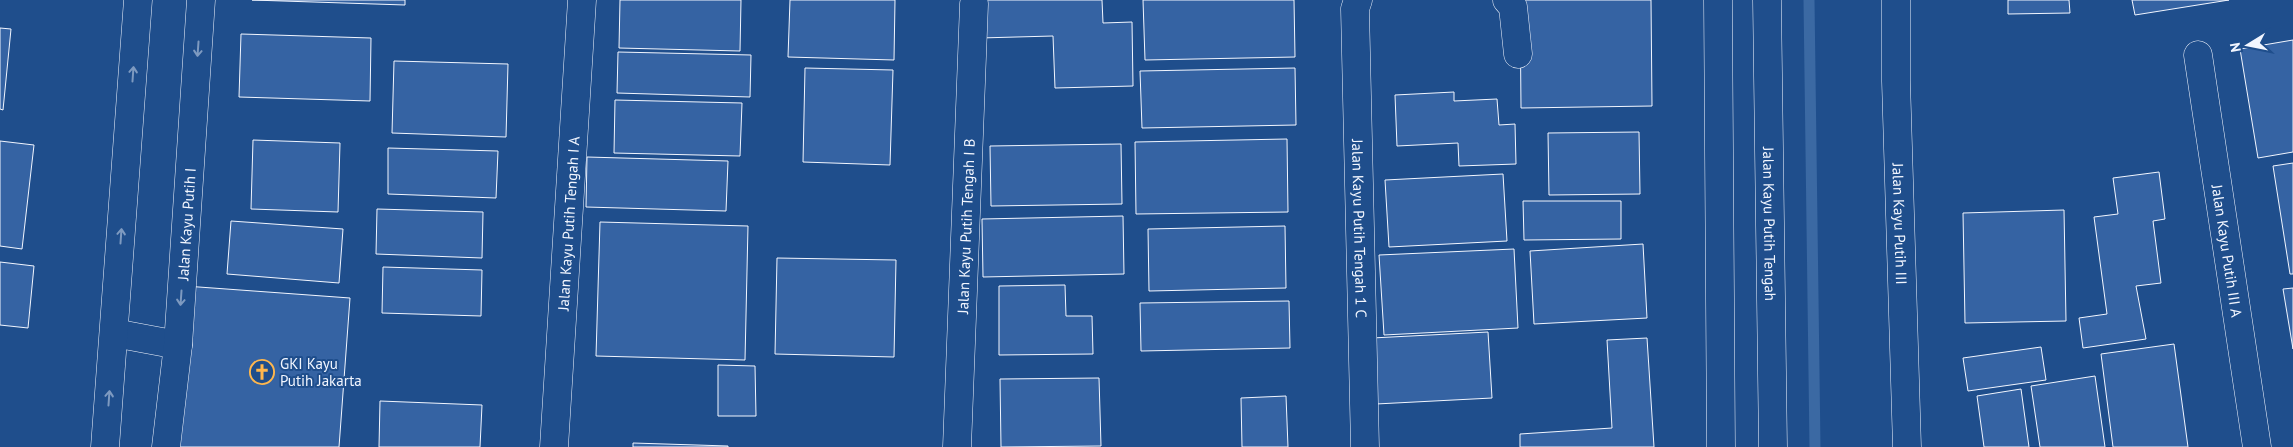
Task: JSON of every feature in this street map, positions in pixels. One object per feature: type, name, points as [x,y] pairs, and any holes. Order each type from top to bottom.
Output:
[{"type":"street","points":[[105,447],[138,0]]},
{"type":"street","name":"Jalan Kayu Putih I","points":[[166,447],[178,345],[201,0]]},
{"type":"street","name":"Jalan Kayu Putih Tengah I A","points":[[554,447],[582,0]]},
{"type":"street","points":[[1507,0],[1513,7],[1518,54]]},
{"type":"street","points":[[1718,0],[1721,447]]},
{"type":"street","name":"Jalan Kayu Putih Tengah","points":[[1767,0],[1773,447]]},
{"type":"street","name":"Jalan Kayu Putih III","points":[[1896,0],[1896,81],[1907,447]]},
{"type":"street","name":"Jalan Kayu Putih Tengah I B","points":[[957,447],[974,4]]},
{"type":"street","name":"Jalan Kayu Putih Tengah 1 C","points":[[1356,5],[1365,447]]},
{"type":"street","name":"Jalan Kayu Putih III A","points":[[2198,55],[2257,447]]},
{"type":"street","points":[[114,333],[178,345]]},
{"type":"building","points":[[252,0],[405,0],[405,5]]},
{"type":"building","points":[[620,0],[741,0],[740,51],[619,48]]},
{"type":"building","points":[[790,0],[895,0],[894,60],[788,57]]},
{"type":"building","points":[[979,0],[1102,0],[1103,23],[1132,22],[1133,86],[1055,88],[1053,36],[980,38]]},
{"type":"building","points":[[1143,0],[1294,0],[1295,57],[1145,60]]},
{"type":"building","points":[[1520,0],[1651,0],[1652,106],[1521,108]]},
{"type":"building","points":[[2008,0],[2069,0],[2070,13],[2008,14]]},
{"type":"building","points":[[2132,0],[2229,0],[2135,15]]},
{"type":"building","points":[[0,28],[11,29],[3,110],[0,109]]},
{"type":"building","points":[[241,34],[371,38],[370,101],[239,97]]},
{"type":"building","points":[[2293,40],[2293,152],[2258,158],[2240,49]]},
{"type":"building","points":[[618,52],[751,55],[750,97],[617,93]]},
{"type":"building","points":[[394,61],[508,64],[506,137],[392,133]]},
{"type":"building","points":[[805,68],[893,70],[890,165],[803,162]]},
{"type":"building","points":[[1295,68],[1296,125],[1142,128],[1140,71]]},
{"type":"building","points":[[1454,92],[1454,101],[1497,99],[1499,125],[1515,124],[1516,164],[1459,166],[1458,143],[1397,146],[1395,95]]},
{"type":"building","points":[[615,100],[742,103],[740,156],[614,153]]},
{"type":"building","points":[[1639,132],[1640,194],[1549,195],[1548,133]]},
{"type":"building","points":[[1287,139],[1288,212],[1136,214],[1135,142]]},
{"type":"building","points":[[253,140],[340,143],[338,212],[251,209]]},
{"type":"building","points":[[0,141],[34,145],[22,249],[0,246]]},
{"type":"building","points":[[1121,144],[1122,204],[991,206],[990,146]]},
{"type":"building","points":[[388,148],[498,151],[496,198],[388,194]]},
{"type":"building","points":[[587,157],[728,161],[726,211],[586,207]]},
{"type":"building","points":[[2293,163],[2293,274],[2290,274],[2273,166]]},
{"type":"building","points":[[2159,172],[2165,219],[2153,221],[2161,283],[2136,286],[2146,339],[2083,348],[2079,318],[2107,314],[2094,217],[2118,214],[2113,178]]},
{"type":"building","points":[[1503,174],[1507,241],[1389,247],[1385,180]]},
{"type":"building","points":[[1523,201],[1621,201],[1621,239],[1524,240]]},
{"type":"building","points":[[377,209],[483,212],[482,258],[376,254]]},
{"type":"building","points":[[2064,210],[2066,321],[1965,323],[1963,213]]},
{"type":"building","points":[[1123,216],[1124,274],[983,277],[982,219]]},
{"type":"building","points":[[231,221],[343,229],[339,283],[227,274]]},
{"type":"building","points":[[600,222],[748,226],[745,360],[596,356]]},
{"type":"building","points":[[1285,226],[1286,288],[1149,291],[1148,229]]},
{"type":"building","points":[[1643,244],[1647,318],[1534,324],[1530,251]]},
{"type":"building","points":[[1514,249],[1518,328],[1384,335],[1379,255]]},
{"type":"building","points":[[777,258],[896,260],[894,357],[775,354]]},
{"type":"building","points":[[0,262],[34,266],[28,328],[0,325]]},
{"type":"building","points":[[383,267],[482,270],[481,316],[382,313]]},
{"type":"building","points":[[1065,285],[1066,316],[1092,316],[1093,354],[999,355],[999,286]]},
{"type":"building","name":"GKI Kayu Putih Jakarta","points":[[185,286],[350,298],[339,447],[173,447]]},
{"type":"building","points":[[2293,288],[2293,349],[2283,289]]},
{"type":"building","points":[[1289,301],[1290,348],[1141,351],[1140,303]]},
{"type":"building","points":[[1488,332],[1492,398],[1376,404],[1372,338]]},
{"type":"building","points":[[1647,338],[1654,447],[1520,447],[1520,434],[1612,428],[1607,340]]},
{"type":"building","points":[[2174,344],[2188,447],[2113,447],[2101,354]]},
{"type":"building","points":[[2041,347],[2046,380],[1968,391],[1963,358]]},
{"type":"building","points":[[718,365],[755,366],[756,416],[718,416]]},
{"type":"building","points":[[2095,376],[2105,447],[2040,447],[2031,386]]},
{"type":"building","points":[[1099,378],[1101,446],[1001,447],[1000,379]]},
{"type":"building","points":[[2021,389],[2029,447],[1984,447],[1977,396]]},
{"type":"building","points":[[1286,396],[1288,447],[1242,447],[1241,398]]},
{"type":"building","points":[[380,401],[482,405],[480,447],[379,447]]},
{"type":"building","points":[[633,443],[728,446],[728,447],[633,447]]},
{"type":"waterway","points":[[1809,0],[1815,447]]},
{"type":"place","name":"GKI Kayu Putih Jakarta","points":[[262,372]]}]
